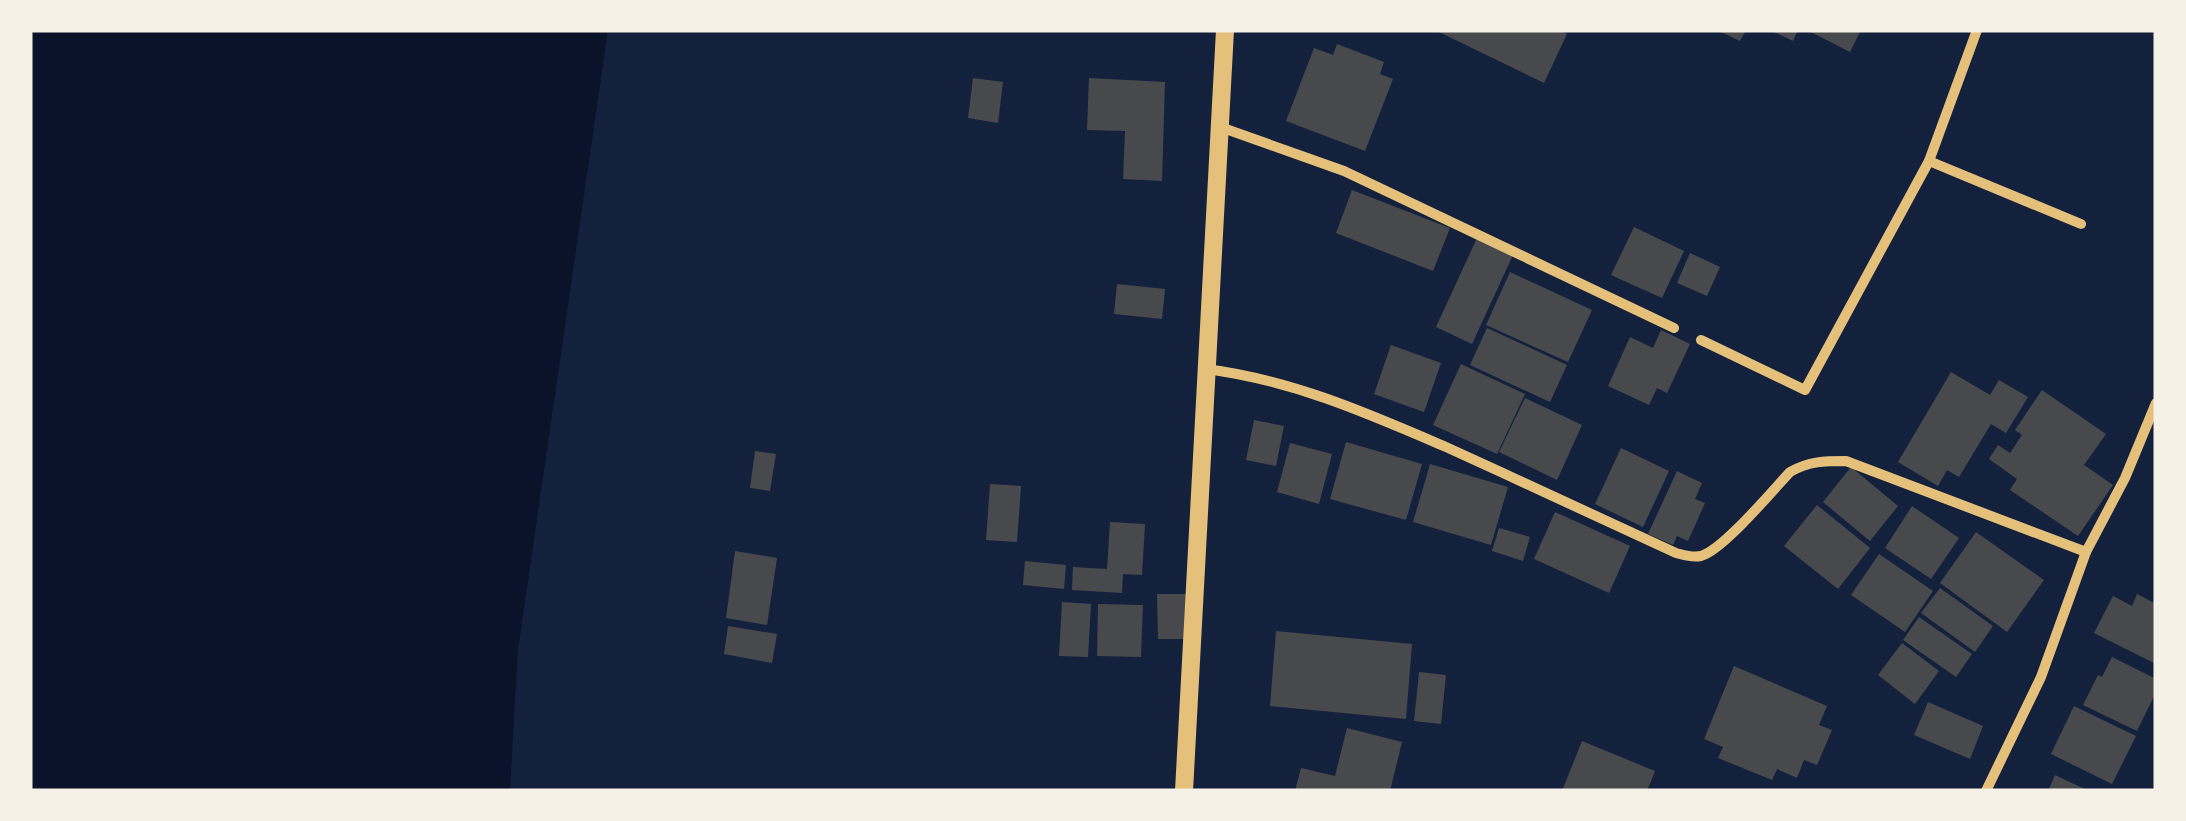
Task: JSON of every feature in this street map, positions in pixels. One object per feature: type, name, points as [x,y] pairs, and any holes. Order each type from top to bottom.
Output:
[{"type":"street","points":[[1184,791],[1226,30]]},
{"type":"street","points":[[1701,340],[1806,390],[1929,161],[1977,30]]},
{"type":"street","points":[[1222,128],[1344,171],[1674,328]]},
{"type":"street","points":[[1929,161],[2081,224]]},
{"type":"street","points":[[1205,369],[1296,386],[1368,413],[1692,557],[1704,555],[1720,544],[1790,472],[1822,460],[1846,460],[2086,552]]},
{"type":"street","points":[[1986,791],[2041,676],[2086,552],[2125,478],[2156,403]]},
{"type":"water","points":[[30,30],[608,30],[518,650],[510,791],[30,791]]},
{"type":"building","points":[[1435,30],[1560,30],[1567,34],[1544,83]]},
{"type":"building","points":[[1717,30],[1746,30],[1740,41]]},
{"type":"building","points":[[1770,30],[1798,30],[1793,41]]},
{"type":"building","points":[[1807,30],[1861,30],[1850,52]]},
{"type":"building","points":[[1337,44],[1384,62],[1380,74],[1393,79],[1365,151],[1286,121],[1314,48],[1333,55]]},
{"type":"building","points":[[973,78],[1003,82],[998,123],[968,118]]},
{"type":"building","points":[[1089,78],[1165,82],[1162,181],[1123,179],[1125,131],[1087,130]]},
{"type":"building","points":[[1352,190],[1450,228],[1433,271],[1336,233]]},
{"type":"building","points":[[1634,227],[1684,251],[1662,298],[1611,275]]},
{"type":"building","points":[[1477,238],[1513,255],[1472,344],[1436,327]]},
{"type":"building","points":[[1690,253],[1720,267],[1707,296],[1677,283]]},
{"type":"building","points":[[1510,272],[1592,310],[1568,362],[1486,325]]},
{"type":"building","points":[[1117,284],[1165,289],[1162,319],[1114,314]]},
{"type":"building","points":[[1487,328],[1567,365],[1550,402],[1470,365]]},
{"type":"building","points":[[1661,330],[1690,344],[1667,393],[1657,388],[1649,405],[1608,386],[1630,337],[1653,348]]},
{"type":"building","points":[[1391,345],[1441,363],[1424,412],[1374,394]]},
{"type":"building","points":[[1461,364],[1525,394],[1497,454],[1433,425]]},
{"type":"building","points":[[1951,372],[1990,395],[1999,380],[2028,397],[2006,433],[1991,424],[1959,477],[1947,470],[1938,486],[1898,462]]},
{"type":"building","points":[[2042,390],[2106,434],[2084,465],[2113,485],[2078,536],[2010,490],[2017,479],[1989,459],[1998,445],[2010,453],[2022,435],[2015,430]]},
{"type":"building","points":[[1525,398],[1582,425],[1557,480],[1499,452]]},
{"type":"building","points":[[1254,420],[1284,426],[1276,466],[1246,460]]},
{"type":"building","points":[[1346,442],[1422,464],[1406,520],[1330,499]]},
{"type":"building","points":[[1290,443],[1332,454],[1319,504],[1277,492]]},
{"type":"building","points":[[1621,448],[1669,471],[1643,527],[1595,504]]},
{"type":"building","points":[[755,451],[776,454],[770,491],[750,488]]},
{"type":"building","points":[[1430,464],[1508,487],[1491,545],[1413,522]]},
{"type":"building","points":[[1851,467],[1898,506],[1870,541],[1823,502]]},
{"type":"building","points":[[1677,471],[1702,483],[1695,499],[1705,503],[1688,541],[1677,536],[1673,545],[1648,534]]},
{"type":"building","points":[[990,484],[1021,486],[1017,542],[986,540]]},
{"type":"building","points":[[1817,505],[1870,548],[1838,589],[1784,546]]},
{"type":"building","points":[[1912,506],[1959,538],[1931,579],[1885,548]]},
{"type":"building","points":[[1555,512],[1630,546],[1609,593],[1534,559]]},
{"type":"building","points":[[1110,522],[1145,524],[1142,575],[1123,574],[1122,593],[1072,590],[1073,567],[1107,569]]},
{"type":"building","points":[[1499,528],[1530,537],[1523,561],[1492,551]]},
{"type":"building","points":[[1976,532],[2044,580],[2007,632],[1940,583]]},
{"type":"building","points":[[735,551],[777,558],[767,625],[726,618]]},
{"type":"building","points":[[1879,554],[1933,591],[1905,632],[1851,595]]},
{"type":"building","points":[[1025,561],[1066,565],[1064,589],[1023,585]]},
{"type":"building","points":[[1940,588],[1993,626],[1975,652],[1921,613]]},
{"type":"building","points":[[1157,594],[1189,594],[1190,639],[1158,639]]},
{"type":"building","points":[[2137,594],[2156,604],[2156,664],[2094,633],[2113,596],[2132,606]]},
{"type":"building","points":[[1062,602],[1091,604],[1088,657],[1059,656]]},
{"type":"building","points":[[1098,604],[1143,605],[1141,657],[1097,656]]},
{"type":"building","points":[[1919,617],[1972,654],[1956,677],[1903,640]]},
{"type":"building","points":[[728,626],[777,634],[772,663],[724,654]]},
{"type":"building","points":[[1276,631],[1412,644],[1406,719],[1270,706]]},
{"type":"building","points":[[1902,643],[1939,671],[1915,704],[1878,675]]},
{"type":"building","points":[[2112,657],[2156,679],[2156,692],[2137,731],[2083,705]]},
{"type":"building","points":[[1734,666],[1827,706],[1819,725],[1832,730],[1817,765],[1804,760],[1797,778],[1777,769],[1772,780],[1718,758],[1723,747],[1704,739]]},
{"type":"building","points":[[1419,672],[1446,675],[1441,724],[1414,721]]},
{"type":"building","points":[[1928,702],[1983,726],[1970,759],[1914,735]]},
{"type":"building","points":[[2074,706],[2136,736],[2112,784],[2051,754]]},
{"type":"building","points":[[1347,728],[1402,742],[1390,791],[1295,791],[1301,768],[1335,776]]},
{"type":"building","points":[[1582,741],[1655,771],[1647,791],[1562,791]]},
{"type":"building","points":[[2055,775],[2089,791],[2048,791]]}]
